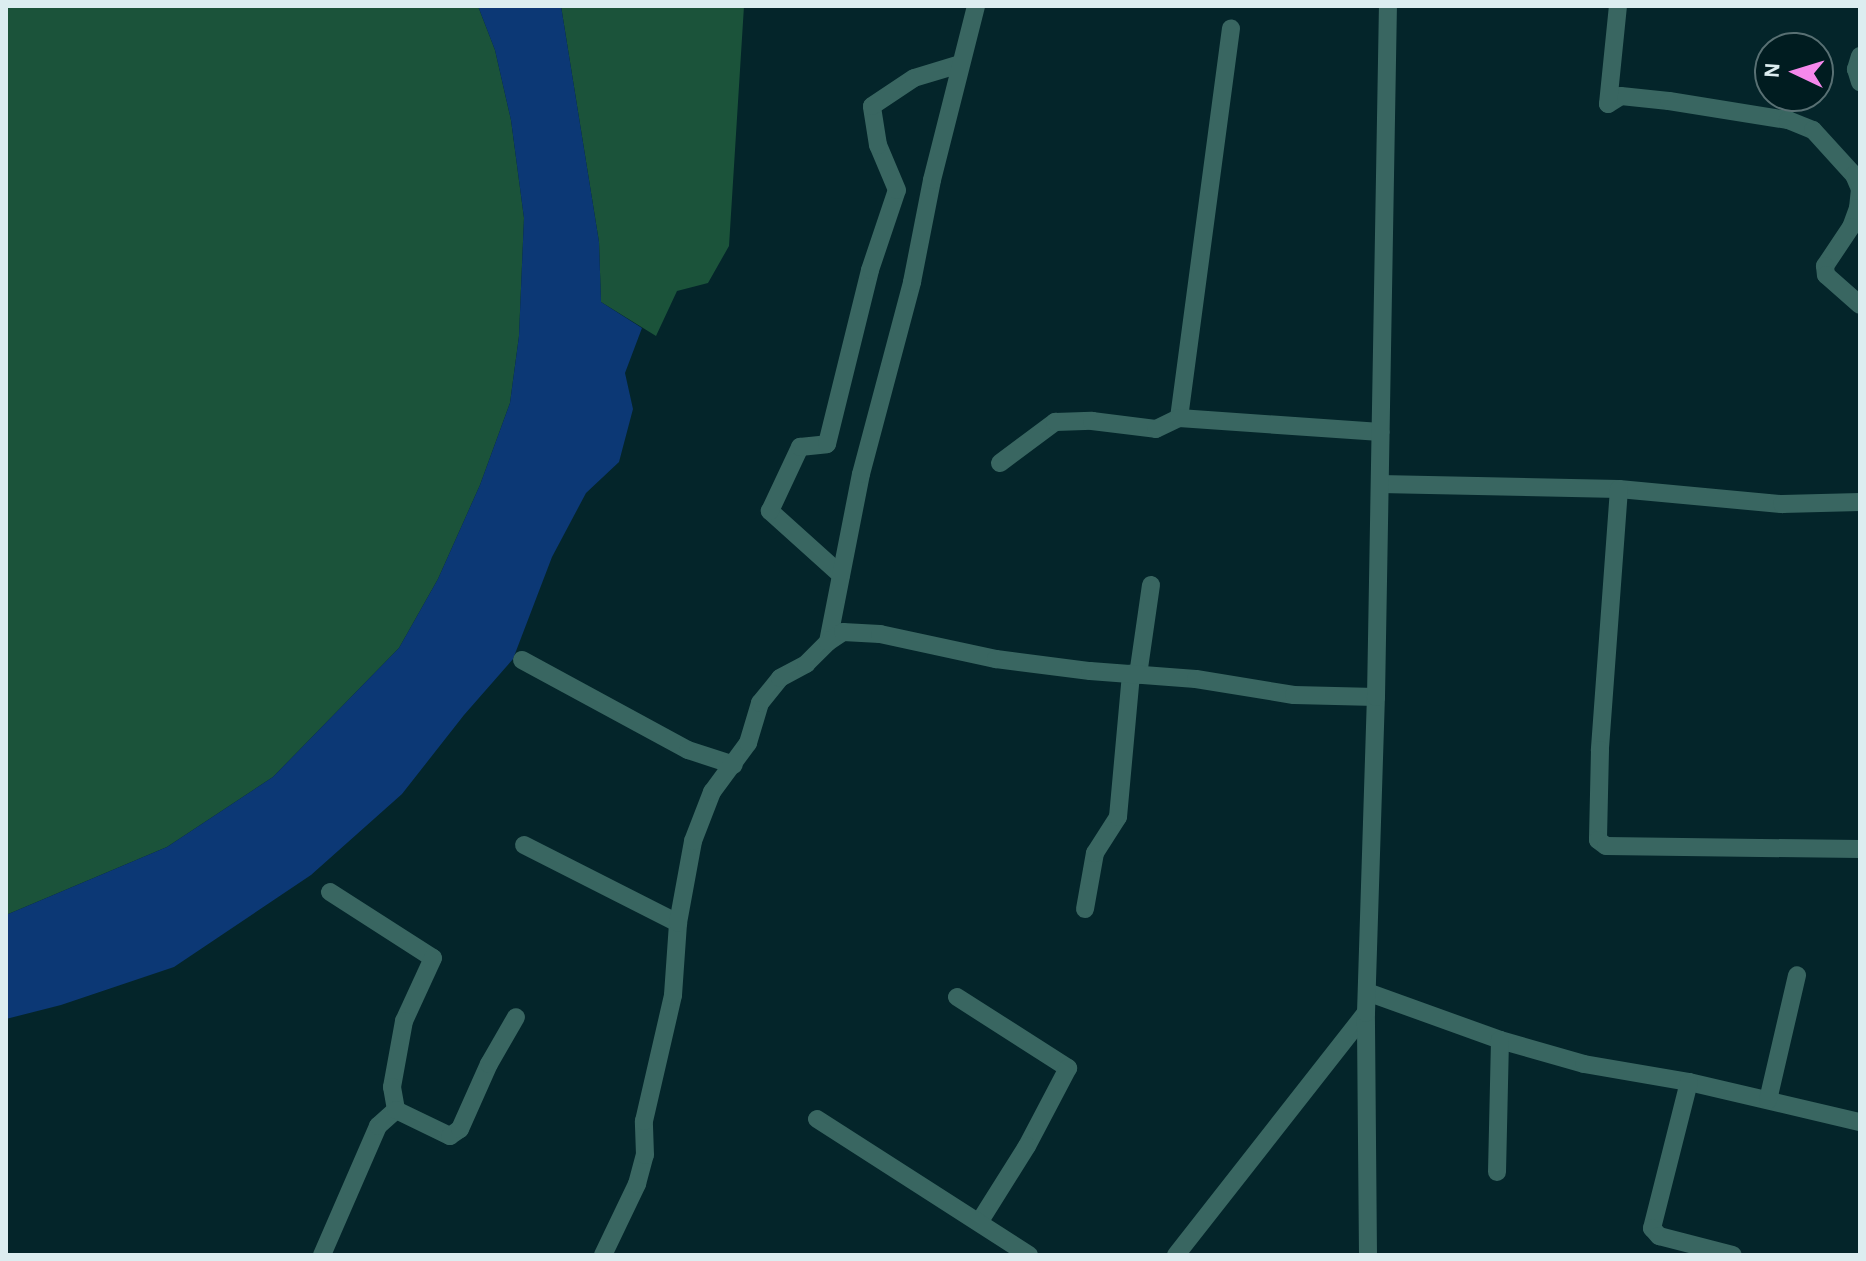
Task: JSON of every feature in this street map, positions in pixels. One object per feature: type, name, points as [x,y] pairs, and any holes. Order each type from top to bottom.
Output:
[{"type":"street","points":[[828,642],[861,474],[912,282],[960,64],[976,6]]},
{"type":"street","points":[[1368,1255],[1366,1013],[1376,697],[1388,6]]},
{"type":"street","points":[[1618,6],[1608,104],[1621,96],[1788,120],[1813,130],[1854,175],[1860,189],[1859,206],[1851,227],[1825,266],[1826,275],[1860,305]]},
{"type":"street","points":[[1179,418],[1231,28]]},
{"type":"street","points":[[1860,56],[1856,69],[1860,82]]},
{"type":"street","points":[[841,575],[770,511],[800,447],[827,444],[870,270],[897,190],[878,145],[872,106],[914,78],[960,64]]},
{"type":"street","points":[[1000,463],[1055,422],[1092,421],[1156,429],[1179,418],[1381,432]]},
{"type":"street","points":[[1380,484],[1619,489],[1782,504],[1860,502]]},
{"type":"street","points":[[1619,489],[1600,750],[1598,840],[1606,846],[1860,849]]},
{"type":"street","points":[[1085,909],[1095,853],[1118,817],[1135,674],[1151,585]]},
{"type":"street","points":[[603,1255],[637,1184],[645,1155],[644,1121],[673,995],[678,923],[693,841],[712,792],[748,743],[760,703],[780,678],[806,664],[828,642],[843,632],[880,634],[996,659],[1294,695],[1376,697]]},
{"type":"street","points":[[522,660],[688,750],[734,765]]},
{"type":"street","points":[[524,845],[678,923]]},
{"type":"street","points":[[330,892],[433,958],[404,1021],[392,1087],[396,1110]]},
{"type":"street","points":[[1768,1100],[1797,975]]},
{"type":"street","points":[[1367,992],[1500,1040],[1584,1064],[1689,1082],[1860,1122]]},
{"type":"street","points":[[957,997],[1068,1068],[1027,1146],[980,1221]]},
{"type":"street","points":[[1176,1255],[1366,1013]]},
{"type":"street","points":[[396,1110],[450,1136],[460,1129],[489,1064],[516,1017]]},
{"type":"street","points":[[1497,1172],[1500,1040]]},
{"type":"street","points":[[1689,1082],[1652,1228],[1659,1236],[1733,1255]]},
{"type":"street","points":[[322,1255],[378,1126],[396,1110]]},
{"type":"street","points":[[817,1119],[1029,1255]]},
{"type":"green space","points":[[6,6],[478,6],[495,50],[511,120],[524,218],[519,336],[510,403],[480,485],[438,579],[399,648],[273,777],[167,847],[6,915]]},
{"type":"green space","points":[[561,6],[744,6],[729,246],[708,283],[677,291],[656,336],[601,302],[599,242]]},
{"type":"water","points":[[478,6],[561,6],[599,242],[601,302],[642,328],[625,373],[633,409],[619,462],[586,493],[552,557],[513,659],[402,794],[311,875],[174,967],[61,1005],[6,1019],[6,915],[167,847],[273,777],[399,648],[438,579],[480,485],[510,403],[519,336],[524,218],[511,120],[495,50]]}]
